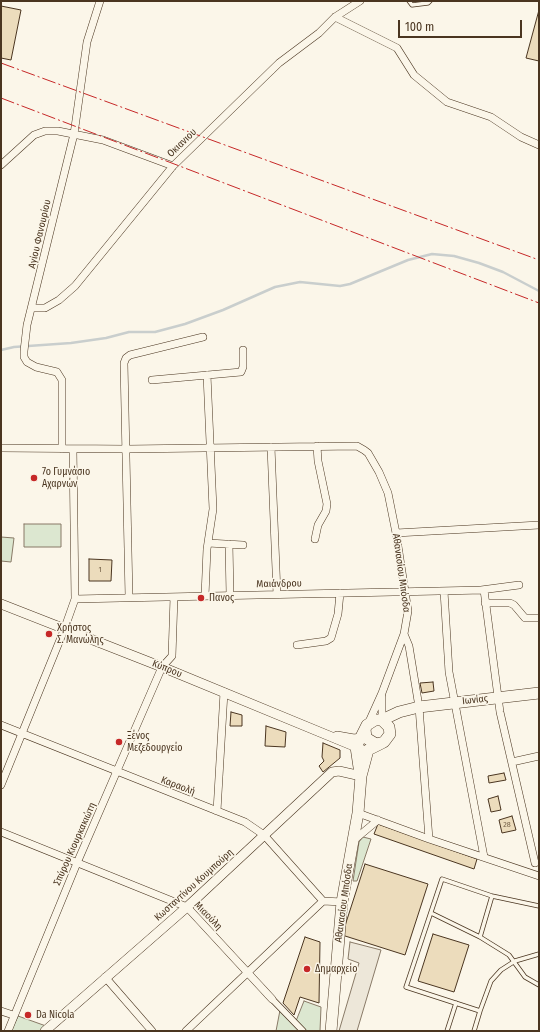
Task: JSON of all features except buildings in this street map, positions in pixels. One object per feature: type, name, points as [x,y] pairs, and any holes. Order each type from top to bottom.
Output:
[{"type":"main road","name":"Ιωνίας","points":[[362,735],[375,720],[382,720],[399,712],[415,708],[454,702],[539,693]]},
{"type":"main road","points":[[368,750],[386,740],[400,719],[415,708]]},
{"type":"main road","points":[[382,720],[389,727],[386,740]]},
{"type":"main road","points":[[362,735],[366,736],[370,742],[376,744],[386,740]]},
{"type":"main road","name":"Αθανασίου Μπόσδα","points":[[332,1031],[342,902],[358,813],[362,735]]},
{"type":"main road","name":"Αθανασίου Μπόσδα","points":[[361,776],[368,750]]},
{"type":"street","name":"Αγίου Φανουρίου","points":[[62,449],[62,380],[58,372],[27,362],[24,357],[24,351],[27,325],[74,134],[87,42],[100,1]]},
{"type":"street","name":"Οκιανιου","points":[[32,308],[45,308],[59,300],[75,286],[173,166],[279,63],[318,33],[335,17],[360,1]]},
{"type":"street","points":[[335,17],[397,48],[414,75],[447,102],[491,117],[521,137],[539,145]]},
{"type":"street","points":[[1,165],[34,135],[45,131],[74,134],[103,140],[173,166]]},
{"type":"street","points":[[129,597],[124,363],[126,358],[130,355],[203,338]]},
{"type":"street","points":[[152,380],[241,372],[243,367],[243,350]]},
{"type":"street","points":[[205,596],[208,543],[213,509],[207,376]]},
{"type":"street","points":[[1,448],[211,449],[317,446],[318,461],[327,504],[326,511],[318,525],[316,539]]},
{"type":"street","name":"Αθανασίου Μπόσδα","points":[[317,446],[357,446],[368,453],[379,472],[388,493],[396,533],[408,611],[404,634],[382,693],[362,735]]},
{"type":"street","points":[[271,447],[277,594]]},
{"type":"street","points":[[1,785],[64,630],[75,598],[73,449]]},
{"type":"street","points":[[396,533],[539,525]]},
{"type":"street","points":[[208,543],[243,545]]},
{"type":"street","points":[[229,544],[230,595]]},
{"type":"street","name":"Μαιάνδρου","points":[[75,598],[482,590],[519,585]]},
{"type":"street","points":[[482,590],[498,698],[537,862],[529,872]]},
{"type":"street","points":[[444,591],[449,672],[484,857]]},
{"type":"street","points":[[297,645],[326,641],[331,638],[338,614],[340,593]]},
{"type":"street","name":"Σπύρου Κιουρκακιώτη","points":[[8,1031],[13,1015],[77,863],[162,667],[172,656],[174,597]]},
{"type":"street","points":[[485,603],[510,603],[514,605],[525,618],[539,618]]},
{"type":"street","name":"Κύπρου","points":[[1,604],[332,735],[354,739],[362,735],[368,750]]},
{"type":"street","points":[[404,634],[409,646],[429,839]]},
{"type":"street","points":[[217,811],[224,692]]},
{"type":"street","name":"Αθανασίου Μπόσδα","points":[[382,693],[382,720]]},
{"type":"street","name":"Καραολή","points":[[1,725],[117,773],[245,822],[264,835],[323,901]]},
{"type":"street","points":[[512,762],[539,756]]},
{"type":"street","name":"Κωσταντίνου Κουμπούρη","points":[[45,1031],[186,907],[332,772],[339,771],[361,776]]},
{"type":"street","points":[[358,813],[429,839],[539,876]]},
{"type":"street","points":[[354,840],[378,820]]},
{"type":"street","name":"Μιαούλη","points":[[1,832],[186,907],[302,1031]]},
{"type":"street","points":[[186,1031],[323,901],[342,902]]},
{"type":"street","points":[[105,977],[152,1031]]},
{"type":"street","points":[[1,1011],[13,1015]]},
{"type":"lane","points":[[409,1],[412,5],[428,3],[430,1]]},
{"type":"lane","points":[[480,1011],[406,987],[442,879],[492,896],[539,906]]},
{"type":"lane","points":[[480,937],[492,896]]},
{"type":"lane","points":[[431,913],[480,937],[509,955],[515,961],[519,971],[525,977],[539,985]]},
{"type":"lane","points":[[474,1031],[491,981],[501,970],[515,961],[539,954]]},
{"type":"lane","points":[[447,1031],[456,1003]]},
{"type":"green space","points":[[24,524],[61,524],[61,547],[24,547]]},
{"type":"green space","points":[[1,537],[14,538],[11,562],[1,561]]},
{"type":"green space","points":[[363,837],[371,839],[357,881],[353,881],[359,842]]},
{"type":"green space","points":[[304,1001],[321,1007],[320,1031],[276,1031],[281,1005],[296,1021]]},
{"type":"green space","points":[[18,1016],[46,1026],[41,1031],[11,1031]]},
{"type":"shaded area","points":[[350,942],[381,950],[357,1031],[339,1031],[359,963],[348,959]]},
{"type":"waterway","points":[[1,350],[14,347],[71,343],[106,338],[129,332],[155,332],[185,324],[223,310],[275,287],[300,282],[340,286],[350,284],[408,260],[432,254],[454,256],[479,263],[503,272],[539,291]]},
{"type":"power","points":[[1,63],[539,260]]},
{"type":"power","points":[[1,98],[539,303]]},
{"type":"place","name":"7ο Γυμνάσιο Αχαρνών","points":[[34,478]]},
{"type":"place","name":"Πανος","points":[[201,598]]},
{"type":"place","name":"Χρήστος Σ. Μανώλης","points":[[49,634]]},
{"type":"place","name":"Ξένος Μεζεδουργείο","points":[[119,742]]},
{"type":"place","name":"Δημαρχείο","points":[[307,969]]},
{"type":"place","name":"Da Nicola","points":[[28,1015]]}]
